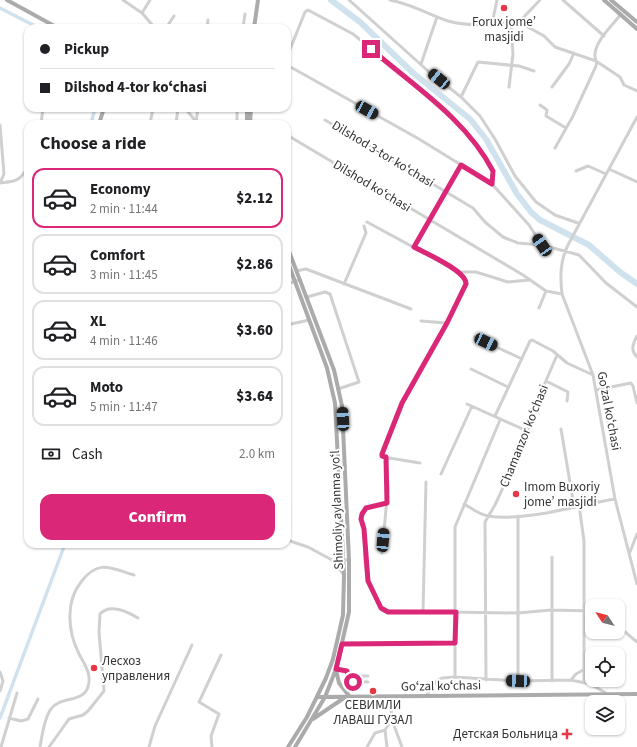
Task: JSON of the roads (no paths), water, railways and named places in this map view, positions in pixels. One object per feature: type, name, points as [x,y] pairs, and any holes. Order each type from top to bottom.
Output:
[{"type":"main road","points":[[8,0],[51,24]]},
{"type":"main road","points":[[604,0],[637,29]]},
{"type":"main road","points":[[612,0],[637,22]]},
{"type":"main road","points":[[256,24],[258,1]]},
{"type":"main road","name":"Shimoliy aylanma yoʻl","points":[[288,747],[317,697],[326,678],[338,642],[343,615],[344,575],[337,418],[330,378],[309,320],[291,257]]},
{"type":"main road","name":"Shimoliy aylanma yoʻl","points":[[291,268],[307,297],[334,370],[342,406],[349,560],[349,612],[336,669],[325,697],[294,747]]},
{"type":"main road","points":[[338,447],[344,445]]},
{"type":"main road","points":[[336,669],[339,683],[350,697]]},
{"type":"main road","name":"Goʻzal koʻchasi","points":[[317,697],[637,694]]},
{"type":"main road","points":[[311,720],[345,697]]},
{"type":"street","points":[[123,0],[142,13],[152,24]]},
{"type":"street","points":[[142,13],[150,0]]},
{"type":"street","points":[[349,0],[384,32],[461,97],[488,127],[515,176],[536,202],[555,215],[578,223]]},
{"type":"street","points":[[390,0],[411,5],[437,17],[460,23],[492,24],[519,22],[544,36],[555,47],[596,60],[620,77],[624,85],[637,91]]},
{"type":"street","points":[[492,24],[497,0]]},
{"type":"street","points":[[519,22],[540,0]]},
{"type":"street","points":[[563,0],[604,36]]},
{"type":"street","points":[[291,47],[305,12],[308,10],[353,34],[445,109],[475,143],[488,161],[493,171],[492,184]]},
{"type":"street","points":[[244,24],[245,14]]},
{"type":"street","points":[[555,148],[596,66],[596,60],[594,58],[595,52],[604,36],[621,14]]},
{"type":"street","points":[[169,24],[174,16]]},
{"type":"street","points":[[422,64],[437,17]]},
{"type":"street","points":[[208,20],[208,24]]},
{"type":"street","points":[[509,87],[512,65],[511,23]]},
{"type":"street","points":[[552,87],[569,64],[574,53]]},
{"type":"street","points":[[461,97],[478,62],[512,65],[534,72]]},
{"type":"street","points":[[291,67],[492,184],[529,225],[542,245]]},
{"type":"street","points":[[540,105],[547,110],[546,116],[566,128]]},
{"type":"street","points":[[188,112],[195,120]]},
{"type":"street","name":"Goʻzal koʻchasi","points":[[637,117],[578,223],[565,250],[560,272],[562,294],[593,375],[615,499],[637,584]]},
{"type":"street","name":"Dilshod 3-tor koʻchasi","points":[[325,120],[473,208],[485,222],[502,237],[518,243],[542,245],[579,255],[606,283],[637,307]]},
{"type":"street","points":[[0,125],[4,174],[0,183],[16,182],[24,173]]},
{"type":"street","name":"Dilshod koʻchasi","points":[[291,137],[429,219],[546,291],[562,294]]},
{"type":"street","points":[[414,247],[461,165]]},
{"type":"street","points":[[576,171],[588,166],[606,174]]},
{"type":"street","points":[[609,169],[637,182]]},
{"type":"street","points":[[367,222],[459,272],[465,278],[466,284],[447,323],[402,403],[382,454],[382,456],[386,457],[420,463]]},
{"type":"street","points":[[344,284],[366,233],[364,226]]},
{"type":"street","points":[[296,271],[306,269],[411,309]]},
{"type":"street","points":[[459,272],[476,272],[508,282],[530,280]]},
{"type":"street","points":[[291,282],[297,280]]},
{"type":"street","points":[[539,308],[546,291]]},
{"type":"street","points":[[307,297],[325,292],[330,294],[352,357],[359,382],[338,389]]},
{"type":"street","points":[[291,324],[309,320]]},
{"type":"street","points":[[421,321],[447,323]]},
{"type":"street","points":[[637,336],[633,350],[637,357]]},
{"type":"street","points":[[475,337],[522,358]]},
{"type":"street","points":[[495,416],[532,340],[553,351],[568,363],[593,375]]},
{"type":"street","name":"Chamanzor koʻchasi","points":[[486,680],[485,522],[495,505],[525,440],[533,411],[557,355]]},
{"type":"street","points":[[471,369],[508,388]]},
{"type":"street","points":[[546,381],[568,392],[567,401]]},
{"type":"street","points":[[596,390],[631,383],[637,403]]},
{"type":"street","points":[[467,404],[527,431]]},
{"type":"street","points":[[441,474],[472,406]]},
{"type":"street","points":[[455,677],[456,612],[454,534],[457,520],[500,420]]},
{"type":"street","points":[[561,429],[574,506]]},
{"type":"street","points":[[382,553],[387,503],[386,457]]},
{"type":"street","points":[[423,612],[426,482]]},
{"type":"street","points":[[464,504],[488,516],[518,516],[536,515],[574,506],[615,499]]},
{"type":"street","points":[[387,503],[369,507],[362,514],[368,581],[384,611],[584,611]]},
{"type":"street","points":[[579,505],[584,530],[584,682]]},
{"type":"street","points":[[518,516],[518,681]]},
{"type":"street","points":[[630,556],[630,548],[637,534]]},
{"type":"street","points":[[291,541],[308,547],[332,560],[344,575]]},
{"type":"street","points":[[552,557],[552,681]]},
{"type":"street","points":[[332,560],[349,560]]},
{"type":"street","points":[[40,747],[50,710],[63,701],[83,695],[87,691],[90,682],[86,665],[79,652],[70,627],[70,610],[76,588],[92,569],[99,566],[134,575]]},
{"type":"street","points":[[49,747],[69,719],[83,715],[104,691],[99,632],[100,614],[107,609],[122,610],[138,618]]},
{"type":"street","points":[[625,632],[637,642]]},
{"type":"street","points":[[342,644],[455,643]]},
{"type":"street","points":[[149,747],[155,726],[192,645]]},
{"type":"street","points":[[212,747],[211,736],[219,714],[198,702],[222,656]]},
{"type":"street","points":[[336,669],[347,671],[349,680],[353,682],[368,682]]},
{"type":"street","points":[[571,680],[576,674],[585,670]]},
{"type":"street","points":[[0,672],[4,681],[0,691]]},
{"type":"street","points":[[349,676],[368,676]]},
{"type":"street","points":[[426,696],[438,680],[442,678],[455,677],[518,681],[571,680],[584,682],[606,694]]},
{"type":"street","points":[[2,747],[17,693]]},
{"type":"street","points":[[390,697],[392,720],[402,747]]},
{"type":"street","points":[[9,718],[22,720],[28,719],[38,698]]},
{"type":"street","points":[[387,747],[386,730],[392,720]]},
{"type":"street","points":[[367,747],[375,733],[386,730]]},
{"type":"waterway","points":[[331,0],[360,22],[412,72],[470,119],[486,139],[517,194],[531,212],[540,220],[589,245],[620,272],[637,284]]},
{"type":"waterway","points":[[0,8],[31,24]]},
{"type":"waterway","points":[[92,120],[94,112]]},
{"type":"waterway","points":[[0,718],[64,548]]},
{"type":"place","name":"Forux jome’ masjidi","points":[[504,8]]},
{"type":"place","name":"Imom Buxoriy jome’ masjidi","points":[[516,494]]},
{"type":"place","name":"Лесхоз управления","points":[[94,668]]},
{"type":"place","name":"СЕВИМЛИ ЛАВАШ ГУЗАЛ","points":[[373,691]]},
{"type":"place","name":"Детская Больница","points":[[567,734]]}]
